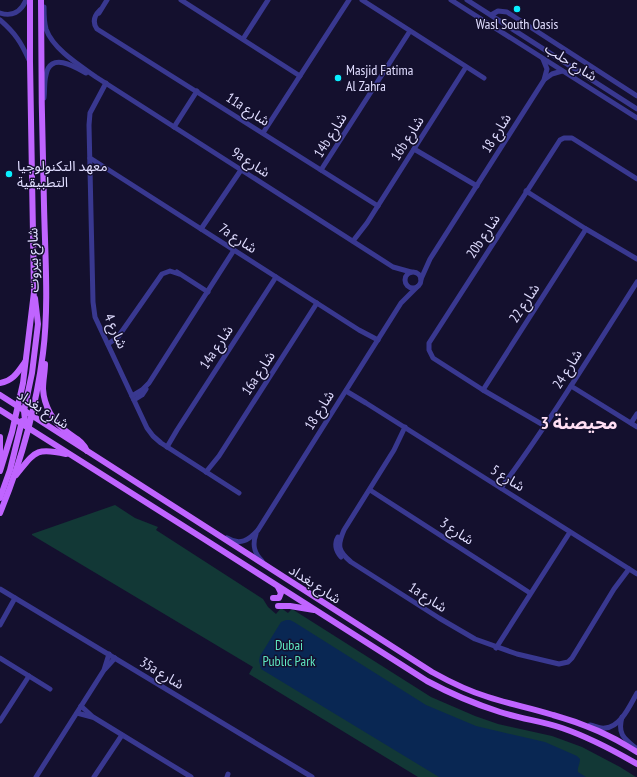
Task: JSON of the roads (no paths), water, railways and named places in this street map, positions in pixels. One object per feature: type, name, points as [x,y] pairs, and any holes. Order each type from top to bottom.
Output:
[{"type":"main road","name":"شارع بيروت","points":[[0,471],[18,407],[26,361],[34,292],[30,0]]},
{"type":"main road","name":"شارع بيروت","points":[[0,514],[14,478],[29,428],[43,354],[46,297],[41,106],[42,0]]},
{"type":"main road","points":[[29,428],[25,420],[24,411],[32,373],[38,324],[37,306],[34,292]]},
{"type":"main road","points":[[43,354],[45,366],[43,388],[48,409],[56,422],[66,432],[82,442],[88,452]]},
{"type":"main road","points":[[0,383],[9,381],[14,377],[26,361]]},
{"type":"main road","name":"شارع بغداد","points":[[0,395],[432,672],[449,681],[486,696],[553,714],[581,724],[607,735],[637,752]]},
{"type":"main road","points":[[0,498],[10,470],[21,424],[21,415],[18,407]]},
{"type":"main road","name":"شارع بغداد","points":[[0,410],[316,610],[414,674],[462,699],[502,713],[547,723],[599,743],[637,764]]},
{"type":"main road","points":[[0,437],[0,465]]},
{"type":"main road","points":[[14,478],[28,459],[38,453],[51,451],[71,455]]},
{"type":"main road","points":[[273,598],[279,598],[281,593],[275,584]]},
{"type":"main road","points":[[278,606],[290,606],[316,610]]},
{"type":"street","points":[[0,13],[10,14],[17,12],[26,0]]},
{"type":"street","name":"9a شارع","points":[[42,0],[45,25],[50,37],[55,44],[73,60],[96,77],[393,267],[405,281]]},
{"type":"street","name":"11a شارع","points":[[107,0],[97,17],[99,27],[104,32],[378,206]]},
{"type":"street","points":[[243,39],[268,0]]},
{"type":"street","points":[[263,133],[349,0]]},
{"type":"street","points":[[362,0],[484,78]]},
{"type":"street","name":"شارع حلب","points":[[451,0],[637,118]]},
{"type":"street","name":"شارع حلب","points":[[467,0],[637,109]]},
{"type":"street","points":[[477,0],[481,9]]},
{"type":"street","points":[[185,1],[300,76]]},
{"type":"street","points":[[490,15],[498,11],[507,12],[637,96]]},
{"type":"street","points":[[0,20],[11,29],[20,40],[30,62]]},
{"type":"street","name":"14b شارع","points":[[321,170],[410,31]]},
{"type":"street","points":[[543,59],[547,69],[544,80]]},
{"type":"street","name":"9a شارع","points":[[41,106],[45,93],[46,73],[52,65],[59,62],[66,62],[96,77]]},
{"type":"street","name":"16b شارع","points":[[354,242],[466,67]]},
{"type":"street","points":[[544,80],[552,74],[563,71]]},
{"type":"street","name":"شارع 18","points":[[412,272],[423,267],[430,259],[544,80]]},
{"type":"street","name":"شارع 4","points":[[107,84],[90,114],[89,121],[93,307],[95,317],[133,398],[150,432],[156,440],[239,493]]},
{"type":"street","points":[[174,127],[197,91]]},
{"type":"street","name":"20b شارع","points":[[483,390],[433,358],[428,350],[430,340],[558,142],[568,137],[576,140],[637,179]]},
{"type":"street","points":[[414,149],[476,188]]},
{"type":"street","name":"7a شارع","points":[[90,158],[377,341]]},
{"type":"street","points":[[90,167],[95,165],[103,166]]},
{"type":"street","points":[[201,229],[240,169]]},
{"type":"street","points":[[526,191],[637,259]]},
{"type":"street","name":"شارع 22","points":[[483,390],[586,229]]},
{"type":"street","points":[[133,398],[148,383],[234,250]]},
{"type":"street","points":[[625,253],[637,263]]},
{"type":"street","name":"شارع 18","points":[[421,279],[430,259]]},
{"type":"street","name":"9a شارع","points":[[393,267],[412,272]]},
{"type":"street","points":[[109,346],[122,332],[158,279],[161,272],[168,268],[173,269],[208,292]]},
{"type":"street","points":[[412,272],[419,274],[421,279],[417,287],[410,287],[405,281],[406,275],[412,272]]},
{"type":"street","name":"14a شارع","points":[[166,446],[276,277]]},
{"type":"street","name":"شارع 18","points":[[402,303],[406,291],[405,281]]},
{"type":"street","name":"شارع 24","points":[[503,489],[544,428],[637,282]]},
{"type":"street","name":"شارع 18","points":[[268,568],[258,558],[254,549],[254,539],[258,530],[377,341],[402,303],[417,287]]},
{"type":"street","name":"16a شارع","points":[[207,473],[317,303]]},
{"type":"street","points":[[572,384],[635,423],[637,414]]},
{"type":"street","name":"شارع 5","points":[[347,390],[637,574]]},
{"type":"street","points":[[483,390],[544,428]]},
{"type":"street","name":"1a شارع","points":[[407,428],[370,490],[336,540],[336,549],[341,557],[466,635],[496,648],[559,664],[568,662],[572,658],[627,568]]},
{"type":"street","name":"شارع 3","points":[[370,490],[530,593]]},
{"type":"street","name":"شارع 18","points":[[198,523],[208,526],[230,540],[237,542],[247,540],[258,530]]},
{"type":"street","points":[[496,648],[570,532]]},
{"type":"street","name":"35a شارع","points":[[0,589],[312,777]]},
{"type":"street","points":[[0,625],[6,614],[17,600]]},
{"type":"street","points":[[104,670],[109,654]]},
{"type":"street","points":[[0,658],[50,689]]},
{"type":"street","points":[[36,777],[104,670],[115,658]]},
{"type":"street","points":[[0,721],[29,676]]},
{"type":"street","points":[[581,724],[609,728],[616,724],[623,716],[637,693]]},
{"type":"street","points":[[81,706],[93,717],[191,777]]},
{"type":"street","points":[[77,713],[93,717]]},
{"type":"street","points":[[623,716],[620,726],[622,736],[637,749]]},
{"type":"street","points":[[94,777],[122,735]]},
{"type":"water","points":[[286,620],[294,622],[426,705],[476,726],[545,742],[577,756],[580,759],[578,772],[586,777],[439,777],[261,669],[259,661],[260,656],[281,622]]},
{"type":"place","name":"Wasl South Oasis","points":[[517,9]]},
{"type":"place","name":"Masjid Fatima Al Zahra","points":[[338,78]]},
{"type":"place","name":"معهد التكنولوجيا التطبيقية","points":[[9,174]]},
{"type":"district","name":"محيصنة 3","points":[[579,422]]},
{"type":"park label","name":"Dubai Public Park","points":[[289,654]]}]
